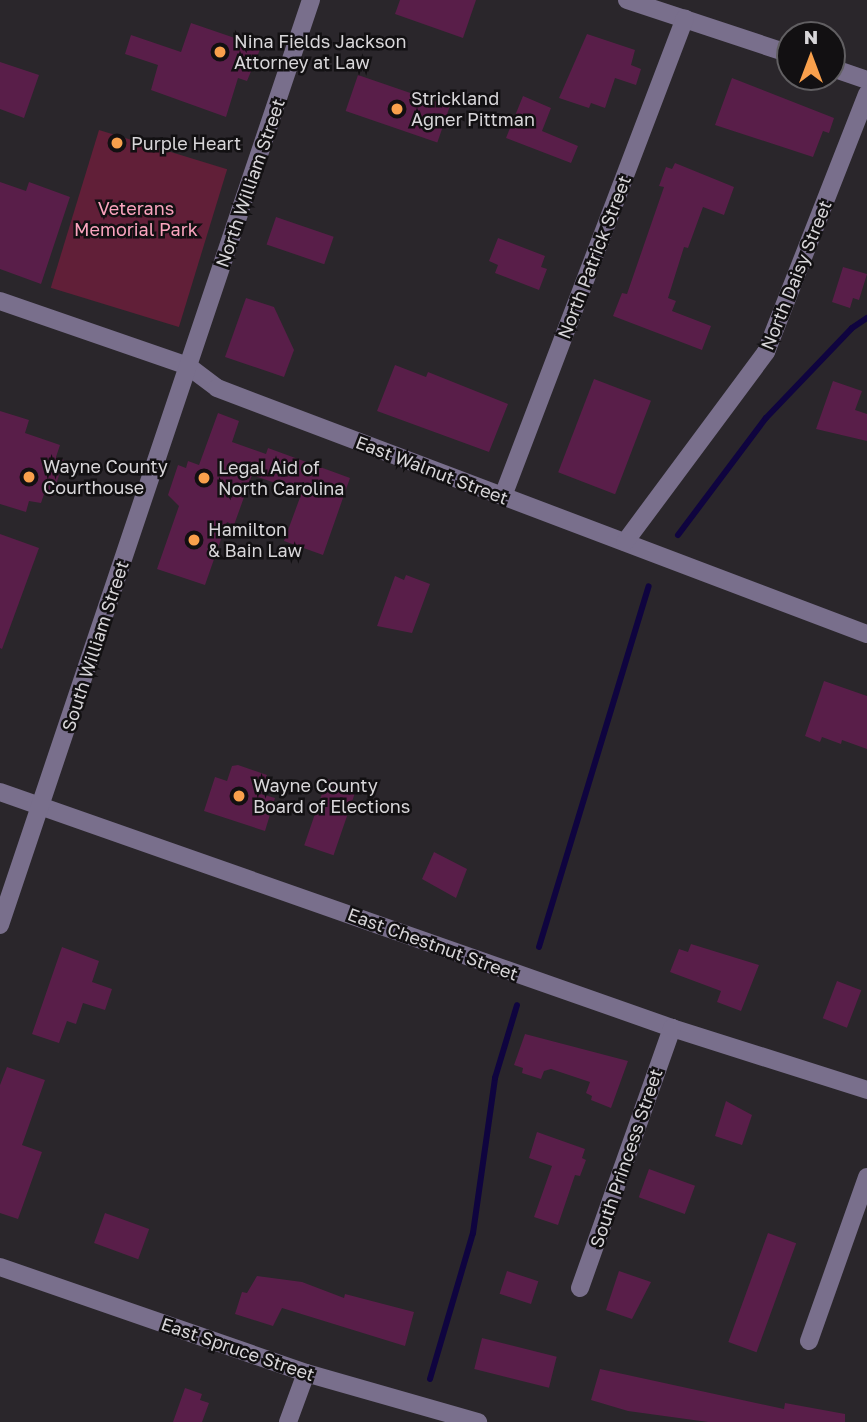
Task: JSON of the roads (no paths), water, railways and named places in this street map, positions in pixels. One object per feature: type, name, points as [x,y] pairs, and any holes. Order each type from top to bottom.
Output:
[{"type":"street","name":"North William Street","points":[[188,366],[311,0]]},
{"type":"street","points":[[627,0],[776,49]]},
{"type":"street","name":"North Patrick Street","points":[[503,496],[685,18]]},
{"type":"street","points":[[846,73],[867,80]]},
{"type":"street","name":"North Daisy Street","points":[[625,542],[766,352],[867,94]]},
{"type":"street","name":"East Walnut Street","points":[[0,301],[188,366],[217,388],[867,634]]},
{"type":"street","name":"South William Street","points":[[0,925],[188,366]]},
{"type":"street","name":"East Chestnut Street","points":[[0,792],[672,1028],[867,1090]]},
{"type":"street","name":"South Princess Street","points":[[580,1288],[672,1028]]},
{"type":"street","points":[[809,1341],[867,1177]]},
{"type":"street","name":"East Spruce Street","points":[[0,1267],[306,1373],[478,1422]]},
{"type":"street","points":[[288,1422],[306,1373]]},
{"type":"waterway","points":[[678,535],[766,418],[852,328],[867,318]]},
{"type":"waterway","points":[[539,947],[649,586]]},
{"type":"waterway","points":[[430,1379],[473,1233],[495,1078],[517,1005]]},
{"type":"place","name":"Nina Fields Jackson Attorney at Law","points":[[220,52]]},
{"type":"place","name":"Strickland Agner Pittman","points":[[397,109]]},
{"type":"place","name":"Purple Heart","points":[[117,143]]},
{"type":"place","name":"Wayne County Courthouse","points":[[29,477]]},
{"type":"place","name":"Legal Aid of North Carolina","points":[[204,478]]},
{"type":"place","name":"Hamilton & Bain Law","points":[[194,540]]},
{"type":"place","name":"Wayne County Board of Elections","points":[[239,796]]},
{"type":"park label","name":"Veterans Memorial Park","points":[[136,220]]}]
